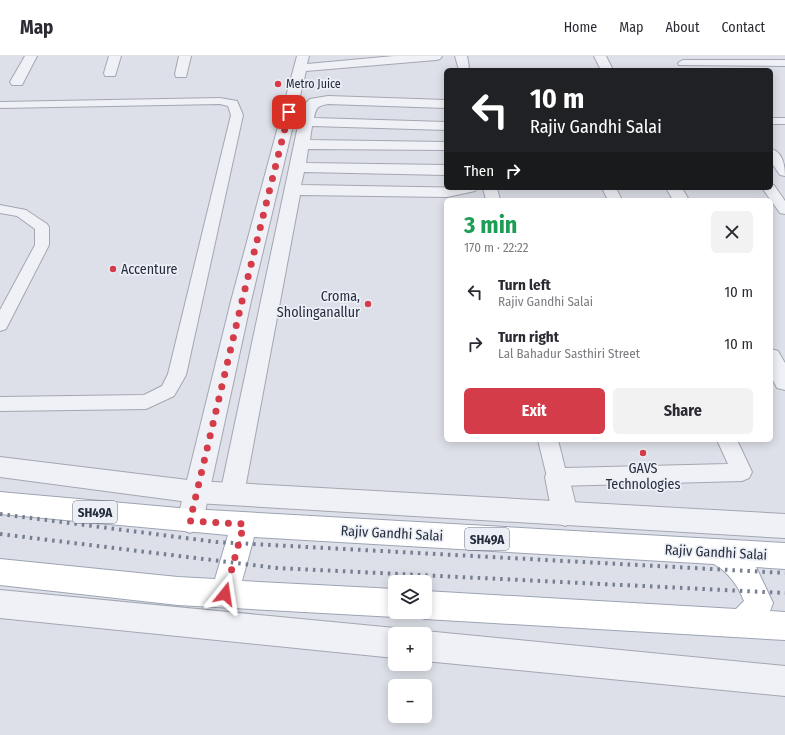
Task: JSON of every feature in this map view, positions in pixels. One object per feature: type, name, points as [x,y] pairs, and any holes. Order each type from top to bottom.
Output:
[{"type":"main road","name":"Rajiv Gandhi Salai","points":[[0,503],[190,521],[785,556]]},
{"type":"main road","points":[[225,594],[244,524]]},
{"type":"main road","points":[[718,552],[735,562],[750,579],[759,602],[752,614],[740,624]]},
{"type":"main road","points":[[0,572],[178,591],[388,604]]},
{"type":"main road","points":[[432,605],[785,626]]},
{"type":"street","points":[[17,82],[31,56]]},
{"type":"street","points":[[110,73],[115,56]]},
{"type":"street","points":[[181,74],[185,56]]},
{"type":"street","points":[[190,521],[240,309],[302,62],[436,56]]},
{"type":"street","points":[[600,57],[606,68]]},
{"type":"street","points":[[232,494],[309,107],[315,102],[328,100],[444,104]]},
{"type":"street","points":[[306,122],[444,126]]},
{"type":"street","points":[[302,144],[444,146]]},
{"type":"street","points":[[297,167],[444,170]]},
{"type":"street","points":[[292,190],[447,192],[458,190]]},
{"type":"street","points":[[773,361],[785,382]]},
{"type":"street","points":[[0,467],[196,492],[785,526]]},
{"type":"street","points":[[557,477],[564,514]]},
{"type":"street","points":[[0,604],[388,642]]},
{"type":"street","points":[[432,647],[785,681]]},
{"type":"lane","points":[[687,63],[785,63]]},
{"type":"lane","points":[[0,105],[220,101],[233,103],[237,115],[177,376],[168,391],[146,402],[0,404]]},
{"type":"lane","points":[[773,121],[785,121]]},
{"type":"lane","points":[[773,156],[785,172]]},
{"type":"lane","points":[[770,190],[785,210]]},
{"type":"lane","points":[[0,208],[21,213],[42,226],[42,244],[0,325]]},
{"type":"lane","points":[[548,442],[557,477],[742,472],[728,442]]},
{"type":"railway","points":[[0,514],[216,542],[785,573]]},
{"type":"railway","points":[[0,534],[277,568],[785,593]]},
{"type":"place","name":"Metro Juice","points":[[278,84]]},
{"type":"place","name":"Accenture","points":[[113,269]]},
{"type":"place","name":"Croma, Sholinganallur","points":[[368,304]]},
{"type":"place","name":"GAVS Technologies","points":[[643,453]]},
{"type":"route","points":[[225,594],[244,524],[190,521],[242,301],[289,112]]}]
